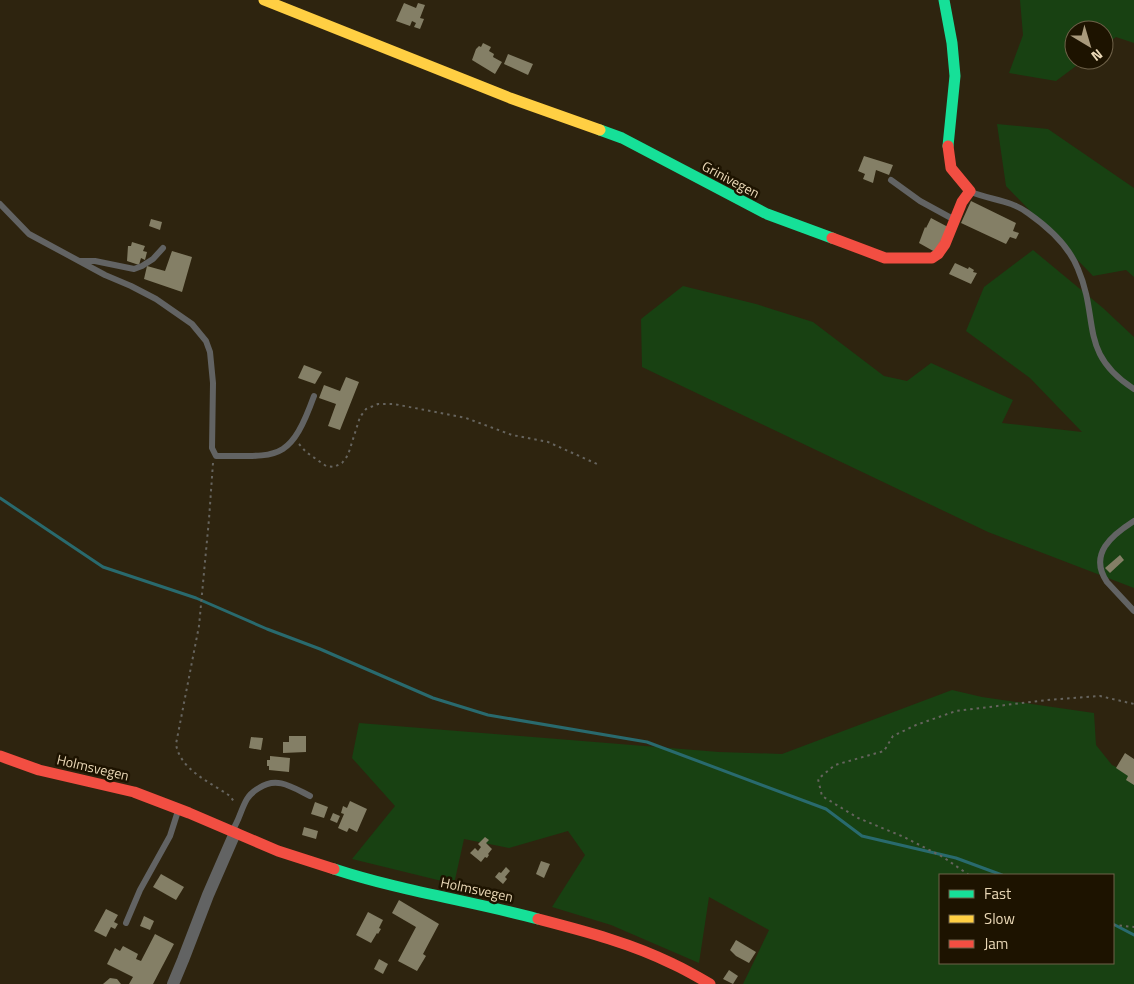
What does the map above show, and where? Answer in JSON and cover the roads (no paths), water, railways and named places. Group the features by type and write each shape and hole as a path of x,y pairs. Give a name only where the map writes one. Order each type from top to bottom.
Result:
{"street":[{"name":"Grinivegen","path":"264,0 510,98 622,138 736,200 767,214 885,258 907,260 932,258 938,254 945,244 962,202 970,191"},
{"path":"944,0 955,52 955,87 948,146 950,165 957,177 970,191"},
{"name":"Holmsvegen","path":"0,756 40,770 134,792 278,851 349,874 414,891 508,910 579,930 646,952 674,964 710,984"},
{"path":"173,984 233,833"}],"lane":[{"path":"891,180 920,201 955,220"},
{"path":"970,191 1022,209 1044,225 1064,246 1074,260 1084,284 1098,352 1110,370 1120,380 1134,389"},
{"path":"0,204 29,234 105,275 131,286 192,324 206,342 210,352 213,383 213,451 216,456 264,456 283,450 294,439 307,416 314,396"},
{"path":"79,261 95,261 134,269 148,262 163,248"},
{"path":"1134,521 1106,543 1101,554 1100,567 1103,577 1134,611"},
{"path":"233,833 249,796 265,784 271,782 286,784 310,796"},
{"path":"126,923 140,890 170,836 178,810"}],"waterway":[{"path":"0,498 103,567 196,598 433,698 488,715 647,742 826,809 862,836 956,858 999,874"},
{"path":"1114,925 1134,935"}]}
